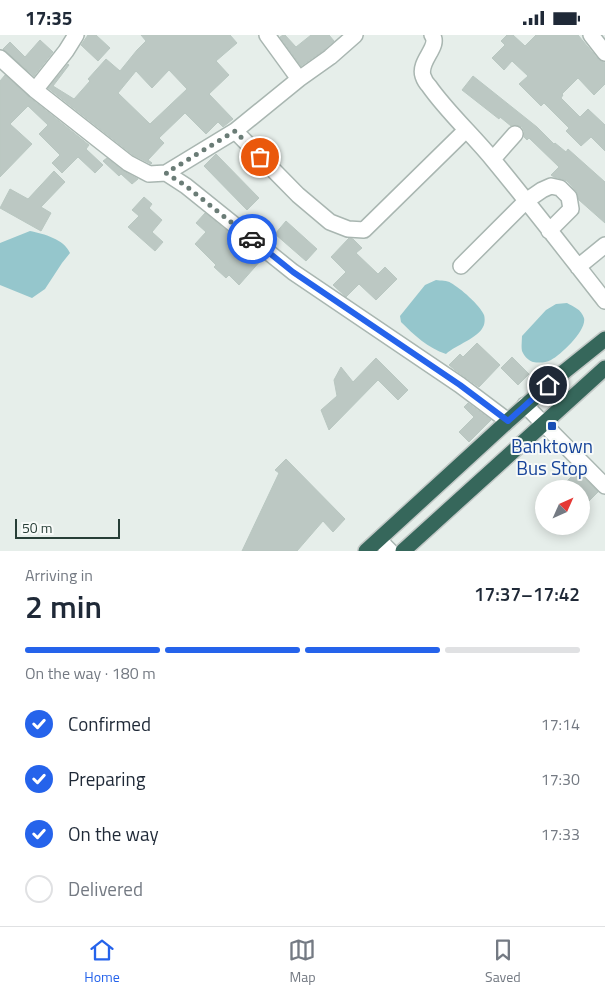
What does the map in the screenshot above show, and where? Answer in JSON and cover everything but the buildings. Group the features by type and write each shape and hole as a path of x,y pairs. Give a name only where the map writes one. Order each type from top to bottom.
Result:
{"highway":[{"path":"366,551 525,405 605,339"},
{"path":"403,551 605,368"}],"street":[{"path":"36,89 76,35"},
{"path":"267,35 299,79"},
{"path":"0,58 128,163 149,174 166,173 235,131 299,79 330,57 355,35"},
{"path":"432,35 435,39 435,44 424,62 423,76 430,87 493,159 605,301"},
{"path":"591,35 605,53"},
{"path":"235,131 298,195 330,222 348,229 364,230 466,130"},
{"path":"493,159 515,134"},
{"path":"166,173 186,186 293,272 460,385 508,421"},
{"path":"461,267 526,201 551,186 560,188 569,197 571,209 550,231"},
{"path":"578,267 605,245"},
{"path":"525,405 605,487"},
{"path":"379,540 390,551"}],"water":[{"path":"30,231 58,241 70,253 45,289 32,298 0,285 0,243"},
{"path":"436,280 449,282 459,289 478,306 485,318 484,326 477,335 446,354 427,345 416,336 401,322 400,316 425,285"},
{"path":"567,303 579,310 583,315 584,323 578,335 567,348 551,360 540,363 529,360 522,351 522,336 546,310 556,304"}],"way so far":[{"path":"252,239 186,186 166,173 235,131 260,157"}],"place":[{"name":"Banktown Bus Stop","path":"552,426"}],"route":[{"path":"252,239 293,272 460,385 508,421 548,385"}]}
